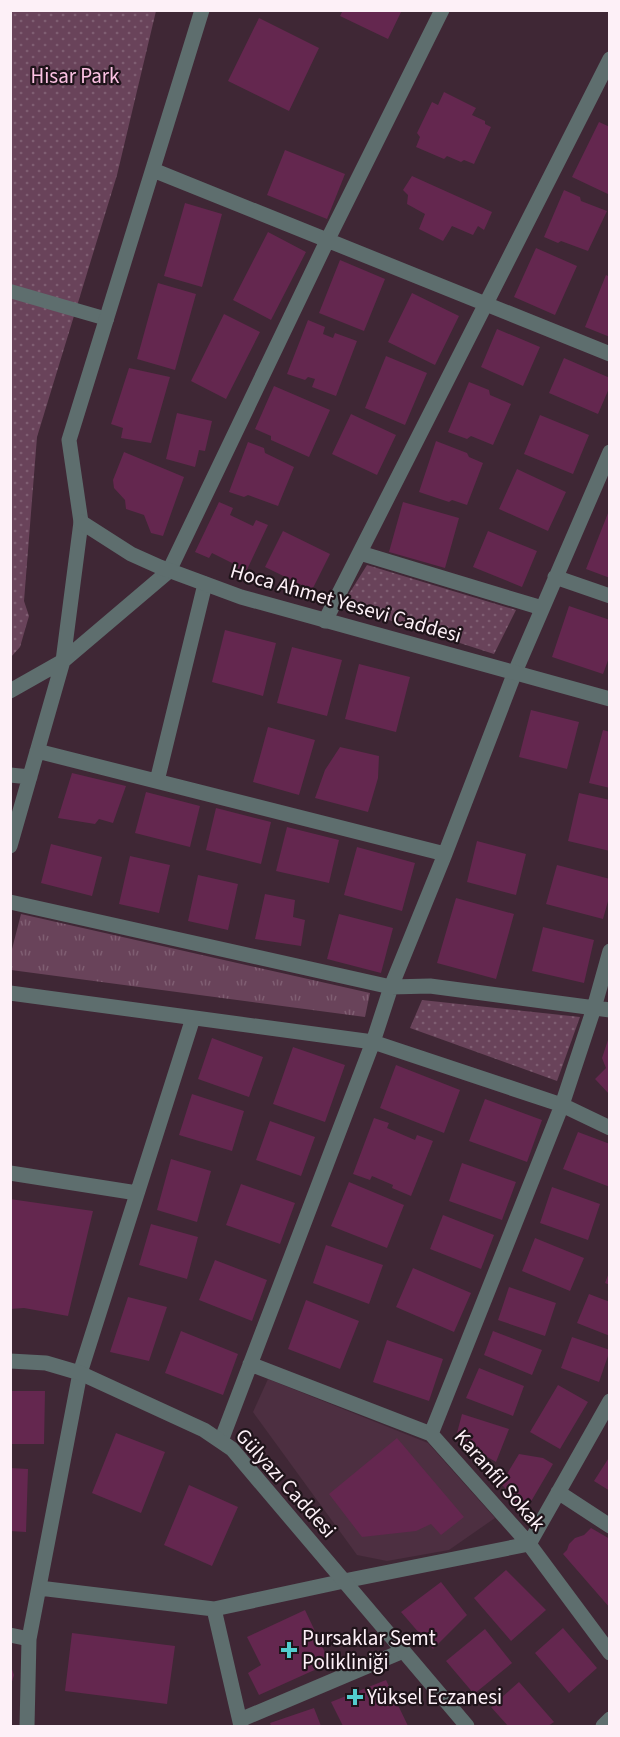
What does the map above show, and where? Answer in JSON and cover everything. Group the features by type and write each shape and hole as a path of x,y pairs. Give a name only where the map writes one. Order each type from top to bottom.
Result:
{"street":[{"path":"10,846 63,661 81,522 69,440 202,10"},
{"path":"10,691 63,661 169,571 327,241 442,10"},
{"path":"325,621 609,59"},
{"path":"153,170 609,354"},
{"path":"10,291 106,319"},
{"path":"221,1441 373,1042 391,987 515,672 609,452"},
{"name":"Hoca Ahmet Yesevi Caddesi","path":"81,522 131,554 205,584 325,621 609,699"},
{"path":"360,553 542,608"},
{"path":"555,577 609,596"},
{"path":"157,781 205,584"},
{"path":"37,751 445,854"},
{"path":"10,775 30,777"},
{"path":"10,902 391,987 430,986 609,1010"},
{"path":"431,1434 562,1105 594,1008 609,951"},
{"path":"10,993 373,1042 562,1105 609,1128"},
{"path":"31,1726 29,1640 80,1373 193,1018"},
{"path":"10,1173 137,1193"},
{"name":"Gülyazı Caddesi","path":"10,1361 46,1363 80,1373 204,1430 232,1449 467,1726"},
{"name":"Karanfil Sokak","path":"250,1364 431,1434 529,1544 609,1653"},
{"path":"39,1588 214,1609 529,1544 609,1401"},
{"path":"558,1492 609,1526"},
{"path":"214,1609 240,1723 403,1651"},
{"path":"10,1635 29,1640"},
{"path":"603,1726 609,1719"}],"shaded area":[{"path":"268,1379 428,1443 495,1518 449,1550 387,1561 357,1555 253,1412"}],"green space":[{"name":"Hisar Park","path":"11,11 156,11 117,175 37,437 24,601 29,616 20,647 11,657"},
{"path":"367,565 516,610 494,654 342,605"},
{"path":"21,914 370,993 365,1017 11,970 11,953"},
{"path":"422,1000 580,1017 557,1081 410,1028"}],"building":[{"path":"343,10 402,10 388,39 340,16"},
{"path":"259,18 319,48 289,111 228,81"},
{"path":"444,92 476,108 472,115 485,121 485,124 491,127 474,164 447,156 444,159 416,147 420,137 417,133 432,102 438,105"},
{"path":"599,122 610,127 610,195 572,177"},
{"path":"285,150 345,174 327,219 267,195"},
{"path":"412,176 492,212 484,230 478,226 473,235 452,226 443,241 419,229 425,214 407,204 408,195 403,190"},
{"path":"564,190 580,197 581,201 607,211 588,251 544,237"},
{"path":"185,203 222,214 202,287 164,276"},
{"path":"268,232 306,252 271,320 233,300"},
{"path":"536,248 577,266 555,315 514,297"},
{"path":"340,260 385,279 364,331 319,313"},
{"path":"606,275 610,277 610,337 585,327"},
{"path":"158,283 196,294 175,370 137,359"},
{"path":"412,293 459,316 435,365 388,342"},
{"path":"224,314 260,332 226,399 191,381"},
{"path":"308,320 325,327 323,334 333,338 335,333 357,341 336,396 312,387 315,379 308,377 305,380 287,374"},
{"path":"497,329 540,347 523,386 481,367"},
{"path":"386,356 427,373 405,425 365,408"},
{"path":"564,358 610,378 610,386 598,414 549,393"},
{"path":"129,368 170,377 151,443 121,438 123,428 111,424"},
{"path":"469,382 489,390 490,395 511,404 493,445 471,436 467,439 448,432"},
{"path":"274,386 330,410 309,457 271,440 271,436 255,429"},
{"path":"177,413 212,421 205,451 199,450 195,467 166,459"},
{"path":"351,414 396,435 377,475 332,454"},
{"path":"540,415 589,435 573,474 524,454"},
{"path":"436,441 467,453 469,457 483,463 467,505 452,500 449,502 419,492"},
{"path":"248,442 264,448 265,453 294,467 278,506 248,495 244,497 229,492"},
{"path":"124,452 184,477 163,536 151,533 144,515 126,509 125,500 114,488 113,480"},
{"path":"517,469 566,492 548,531 499,509"},
{"path":"219,502 233,508 230,515 253,526 256,520 268,525 244,576 232,570 232,563 212,553 209,558 195,552"},
{"path":"403,502 459,518 445,568 389,552"},
{"path":"610,508 610,578 586,569"},
{"path":"283,531 330,554 312,590 265,567"},
{"path":"488,531 537,551 522,587 473,567"},
{"path":"569,606 610,620 610,655 603,674 552,657"},
{"path":"225,630 276,643 263,696 212,682"},
{"path":"292,647 342,660 327,716 277,703"},
{"path":"359,664 410,677 396,732 345,719"},
{"path":"531,710 579,722 567,769 519,757"},
{"path":"268,727 315,740 299,795 253,782"},
{"path":"603,730 610,732 610,788 589,783"},
{"path":"340,747 379,756 378,778 368,812 315,798 325,770"},
{"path":"72,773 126,786 113,823 99,819 95,824 58,818"},
{"path":"146,792 200,806 190,847 135,833"},
{"path":"579,793 610,800 610,851 568,841"},
{"path":"216,808 271,822 261,864 206,850"},
{"path":"287,827 339,840 329,883 276,871"},
{"path":"477,841 526,854 516,895 467,882"},
{"path":"51,844 102,857 92,896 41,883"},
{"path":"357,847 415,863 402,911 344,895"},
{"path":"130,856 170,865 159,913 119,904"},
{"path":"557,865 610,879 610,894 603,919 546,904"},
{"path":"198,875 238,884 228,930 188,921"},
{"path":"265,894 295,900 293,917 305,920 301,946 255,939"},
{"path":"456,898 514,914 496,979 437,963"},
{"path":"339,914 393,928 381,973 327,959"},
{"path":"543,927 594,940 584,983 532,971"},
{"path":"609,1037 610,1095 595,1079 606,1068 602,1058"},
{"path":"212,1038 263,1057 249,1097 198,1079"},
{"path":"293,1047 345,1065 325,1122 273,1104"},
{"path":"396,1065 460,1090 444,1133 380,1108"},
{"path":"192,1094 244,1111 232,1151 179,1135"},
{"path":"485,1099 542,1120 527,1162 469,1141"},
{"path":"374,1118 389,1123 387,1128 415,1140 417,1135 433,1141 411,1196 372,1176 370,1180 353,1174"},
{"path":"270,1121 315,1137 301,1176 256,1160"},
{"path":"578,1132 610,1144 610,1187 563,1169"},
{"path":"171,1159 211,1171 197,1222 157,1210"},
{"path":"462,1163 516,1182 502,1220 449,1201"},
{"path":"349,1182 404,1205 387,1248 331,1226"},
{"path":"241,1184 295,1203 280,1244 226,1225"},
{"path":"552,1187 600,1204 588,1240 540,1223"},
{"path":"10,1199 93,1211 68,1316 24,1308 10,1309"},
{"path":"443,1215 494,1235 481,1269 430,1249"},
{"path":"151,1224 198,1237 187,1279 139,1265"},
{"path":"535,1238 584,1258 570,1291 522,1271"},
{"path":"326,1245 383,1265 369,1304 313,1283"},
{"path":"215,1260 267,1280 252,1321 199,1300"},
{"path":"413,1268 471,1293 454,1332 396,1307"},
{"path":"610,1270 610,1285 605,1283"},
{"path":"509,1287 556,1303 545,1336 498,1320"},
{"path":"589,1294 610,1302 610,1336 577,1323"},
{"path":"128,1297 167,1307 149,1361 110,1352"},
{"path":"306,1300 359,1321 340,1369 288,1349"},
{"path":"181,1331 238,1354 223,1395 165,1373"},
{"path":"493,1331 542,1350 532,1375 484,1355"},
{"path":"572,1337 610,1350 599,1382 561,1368"},
{"path":"387,1340 443,1359 429,1401 373,1382"},
{"path":"479,1368 524,1386 513,1416 466,1398"},
{"path":"558,1385 588,1402 560,1449 530,1432"},
{"path":"10,1391 45,1391 44,1444 10,1444"},
{"path":"462,1414 509,1429 496,1462 470,1447 457,1433"},
{"path":"116,1433 165,1452 141,1513 92,1493"},
{"path":"397,1438 464,1517 441,1535 431,1524 416,1531 362,1537 329,1494"},
{"path":"519,1454 543,1458 553,1464 526,1510 510,1499 510,1493 501,1484"},
{"path":"610,1456 610,1491 594,1481"},
{"path":"10,1468 28,1469 26,1532 10,1531"},
{"path":"189,1485 238,1507 212,1566 164,1545"},
{"path":"591,1528 610,1539 610,1608 563,1554 575,1538 584,1535"},
{"path":"506,1570 546,1610 511,1641 474,1598"},
{"path":"441,1582 467,1615 433,1649 401,1612"},
{"name":"Pursaklar Semt Polikliniği","path":"305,1610 330,1663 259,1695 248,1673 261,1665 247,1637"},
{"path":"563,1628 597,1668 569,1693 535,1653"},
{"path":"485,1629 512,1663 474,1694 446,1661"},
{"path":"72,1633 175,1646 167,1704 65,1691"},
{"path":"10,1663 14,1675 11,1685 10,1685"},
{"path":"386,1680 408,1726 343,1726 331,1702"},
{"path":"519,1682 554,1722 548,1726 508,1726 491,1707"},
{"path":"314,1708 321,1726 271,1726 270,1723"}],"place":[{"name":"Pursaklar Semt Polikliniği","path":"289,1650"},
{"name":"Yüksel Eczanesi","path":"355,1697"}]}
